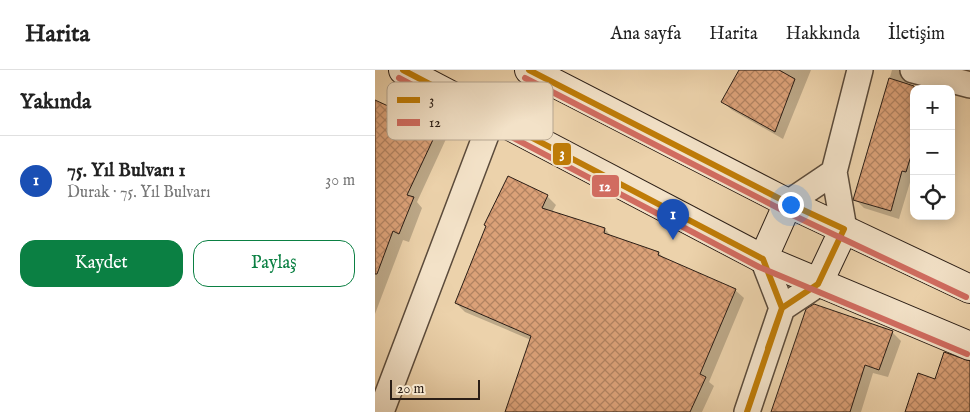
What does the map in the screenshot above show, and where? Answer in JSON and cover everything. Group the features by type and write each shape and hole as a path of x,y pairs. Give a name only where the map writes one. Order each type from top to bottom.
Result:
{"main road":[{"path":"403,70 425,82"},
{"path":"529,70 552,82"},
{"path":"553,82 787,203 970,289"},
{"path":"533,140 763,259 970,346"},
{"path":"763,259 787,203"},
{"path":"819,284 844,229"}],"street":[{"path":"844,229 834,172 860,70"},
{"path":"913,70 970,85"},
{"path":"381,412 484,140"},
{"path":"787,203 834,172"},
{"path":"763,259 782,308"},
{"path":"747,412 782,308 819,284"}],"building":[{"path":"739,70 779,70 795,79 775,132 721,102"},
{"path":"889,78 911,85 910,159 906,172 902,171 891,211 853,200"},
{"path":"375,100 387,106 387,140 433,140 407,195 414,197 399,234 393,231 377,274 375,274"},
{"path":"508,176 548,195 542,208 605,228 604,233 659,252 658,255 736,289 700,374 706,377 690,412 505,412 531,336 455,303 486,226 484,225"},
{"path":"814,304 893,331 879,370 865,365 850,412 771,412 806,309"},
{"path":"944,352 970,361 970,412 905,412 918,373 935,379"}],"transit line":[{"name":"3","path":"403,70 426,82"},
{"name":"3","path":"529,70 552,82"},
{"name":"12","path":"399,78 407,82"},
{"name":"12","path":"525,78 533,82"},
{"name":"3","path":"553,82 788,203 844,229 818,284 782,308 768,348"},
{"name":"12","path":"553,92 784,211 966,297"},
{"name":"12","path":"517,140 759,267 967,354"},
{"name":"3","path":"536,140 763,259 782,308 747,412"}],"place":[{"name":"75. Yıl Bulvarı 1","path":"673,240"}]}
